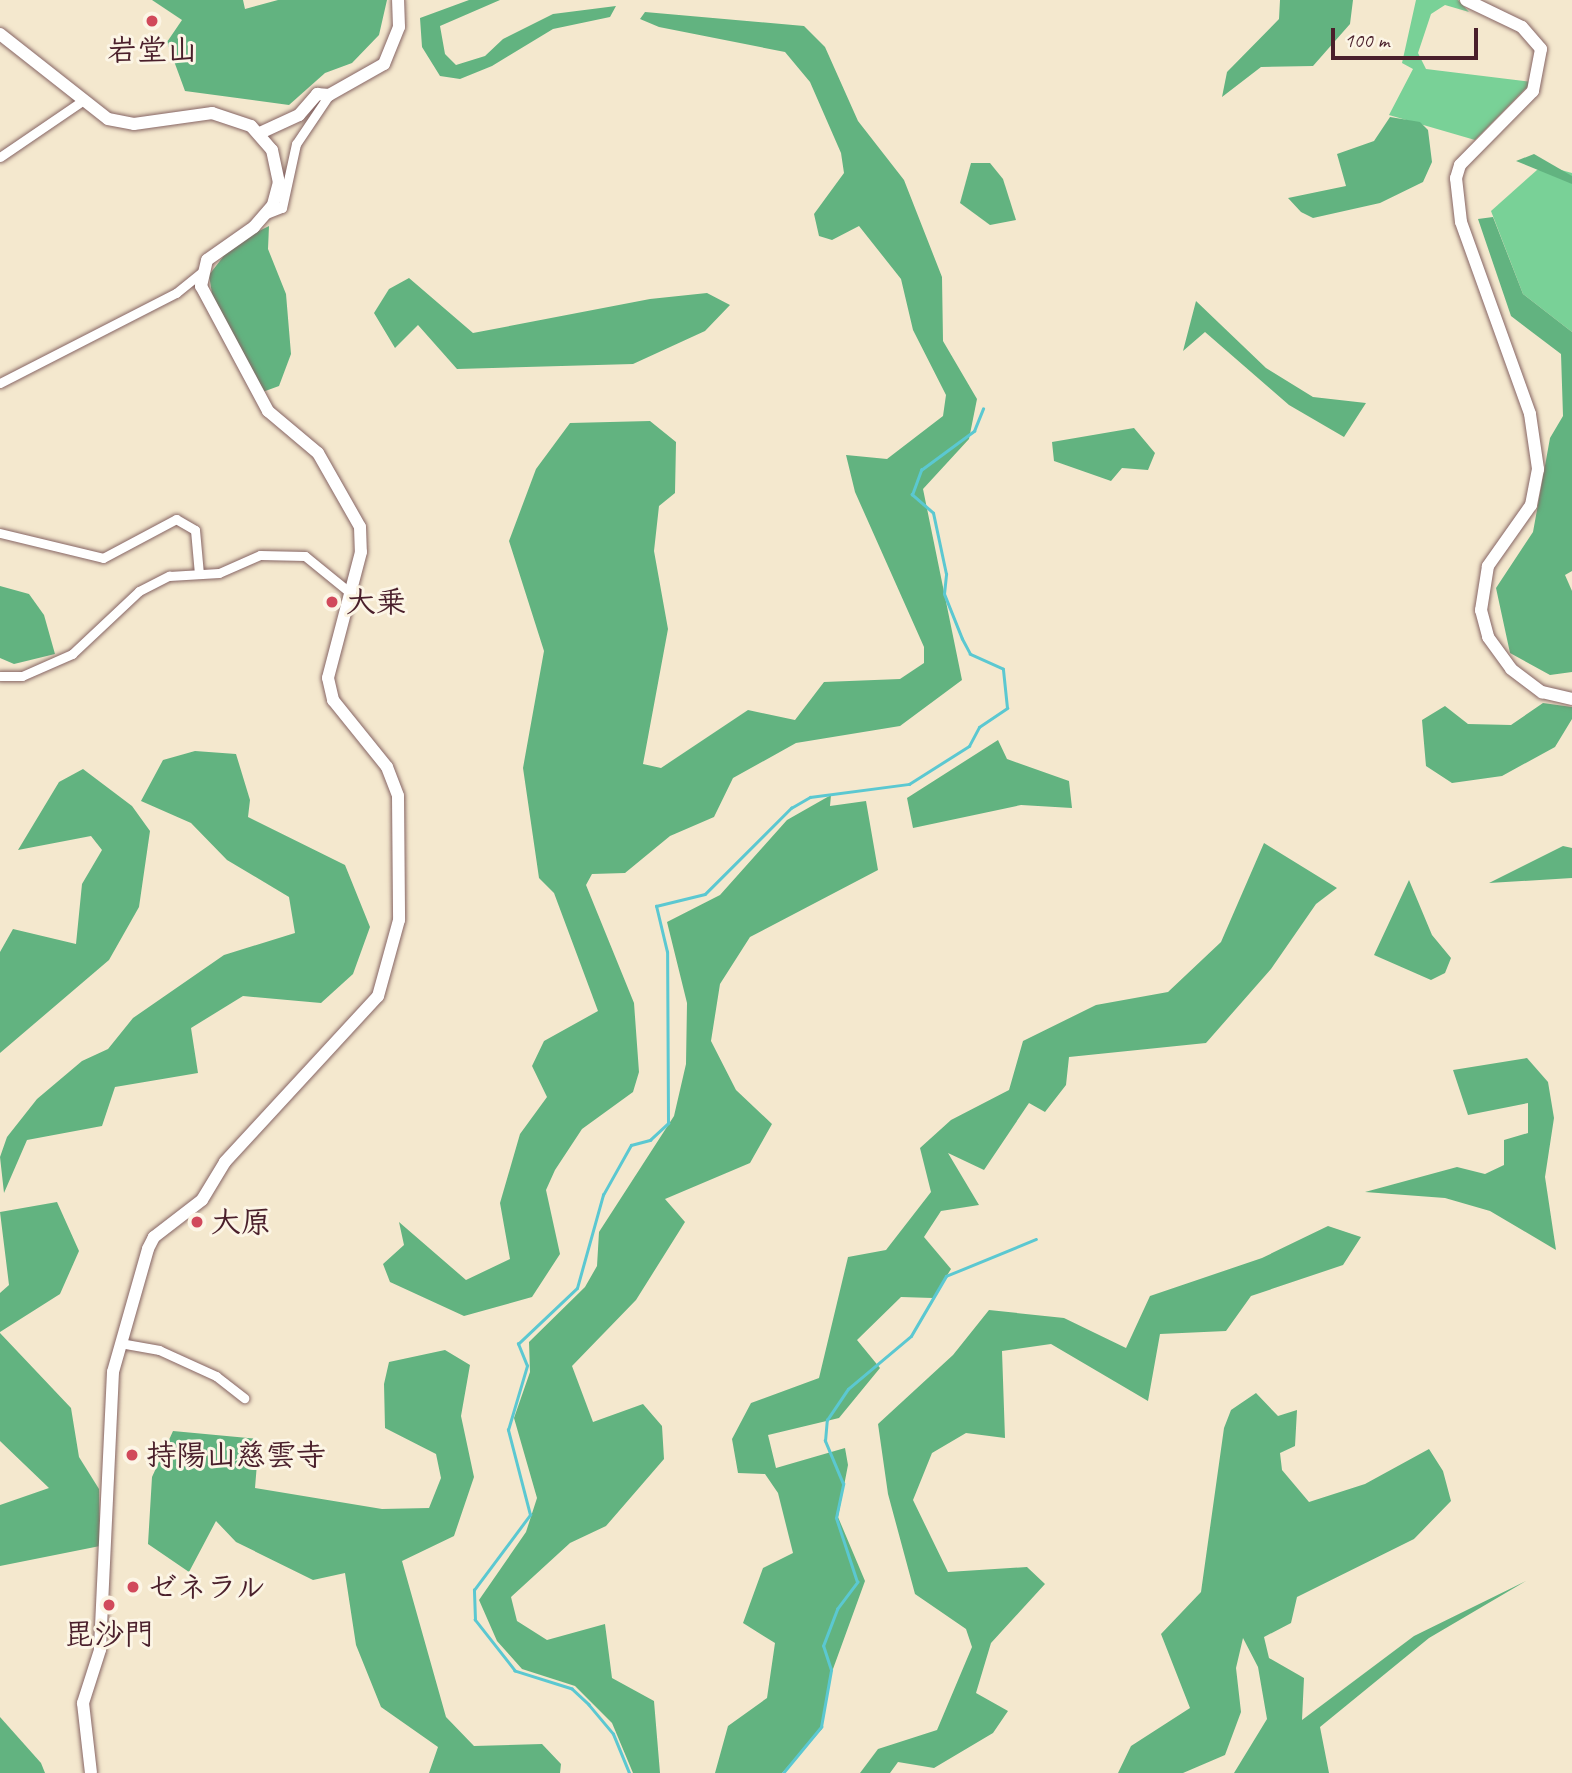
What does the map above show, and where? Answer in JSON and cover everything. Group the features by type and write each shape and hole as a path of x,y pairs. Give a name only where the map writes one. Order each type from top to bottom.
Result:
{"street":[{"path":"0,383 166,299 202,272 223,245 266,214 282,208 296,144 329,94 384,64 399,27 398,0"},
{"path":"1466,0 1522,27 1541,49 1533,91 1474,150 1456,178 1461,222 1530,414 1538,469 1525,516 1488,566 1481,610 1488,637 1511,669 1542,692 1572,699"},
{"path":"0,34 82,101 120,122 212,113 260,133 279,171 266,214"},
{"path":"260,133 299,115 317,94 329,94"},
{"path":"0,157 82,101"},
{"path":"91,1773 83,1703 100,1650 103,1473 120,1343 153,1237 202,1200 225,1162 383,986 400,910 398,796 393,777 330,689 329,667 361,552 359,527 318,453 261,401 205,300 202,272"},
{"path":"0,533 103,558 176,519 198,537 199,574"},
{"path":"0,676 22,676 72,654 152,583 219,573 260,555 305,556 348,591"},
{"path":"120,1343 159,1350 216,1376 244,1398"}],"green space":[{"path":"152,0 243,0 245,9 278,0 387,0 379,35 352,63 325,73 289,105 185,91 167,42 182,20"},
{"path":"469,0 500,0 440,26 445,54 456,65 485,56 503,39 553,14 616,6 610,17 553,29 492,66 460,79 440,76 422,47 420,18"},
{"path":"1280,0 1353,0 1350,24 1313,66 1261,67 1222,97 1227,72 1279,19"},
{"path":"1416,0 1458,0 1469,12 1445,5 1431,14 1418,53 1426,69 1532,82 1475,140 1389,115 1413,69 1402,63"},
{"path":"645,12 804,26 825,47 858,121 904,180 942,277 943,341 977,399 969,439 923,489 962,680 900,726 796,743 733,778 714,817 670,836 625,873 592,874 586,885 634,1003 639,1072 633,1092 582,1129 555,1170 546,1190 560,1254 532,1297 464,1316 390,1282 383,1264 404,1245 399,1222 466,1280 510,1259 500,1203 520,1134 547,1097 532,1066 544,1041 598,1011 554,893 539,878 523,768 544,651 509,541 536,469 570,423 650,421 676,442 675,493 659,506 654,551 668,629 643,764 661,768 748,710 795,720 824,682 900,679 924,663 924,647 855,492 846,455 887,459 943,416 946,395 913,330 901,279 859,226 832,240 819,236 814,214 844,173 841,153 810,82 785,52 659,27 640,19"},
{"path":"1390,117 1420,122 1428,130 1432,162 1423,182 1380,203 1313,218 1301,212 1288,198 1346,186 1337,154 1374,141"},
{"path":"1534,154 1572,176 1572,184 1516,161"},
{"path":"971,163 990,163 1003,179 1016,220 990,225 960,203"},
{"path":"1550,167 1572,173 1572,332 1523,294 1491,211 1537,170"},
{"path":"1493,217 1523,294 1572,332 1572,571 1565,575 1572,591 1572,672 1550,675 1510,653 1496,588 1533,532 1550,438 1563,416 1561,354 1511,316 1478,219"},
{"path":"269,226 268,249 286,294 291,354 279,386 257,394 215,312 209,275 233,244"},
{"path":"409,278 473,333 650,299 707,293 730,305 705,331 633,364 457,369 418,325 395,348 374,313 389,289"},
{"path":"1196,301 1266,368 1313,397 1366,403 1344,437 1289,405 1205,332 1183,351"},
{"path":"1134,428 1155,453 1148,470 1122,468 1111,481 1054,461 1052,442"},
{"path":"0,586 29,594 44,615 55,654 14,664 0,658"},
{"path":"1543,703 1572,707 1572,719 1555,747 1502,776 1452,783 1426,766 1422,720 1445,706 1468,724 1511,725"},
{"path":"998,740 1007,759 1069,781 1072,808 1021,805 913,828 907,798"},
{"path":"195,751 236,754 250,800 248,817 345,865 370,927 353,974 321,1003 243,996 191,1028 198,1073 115,1087 102,1126 27,1140 4,1193 0,1157 7,1137 37,1099 82,1061 108,1049 133,1018 224,955 295,933 289,897 227,860 191,823 141,801 163,760"},
{"path":"83,769 132,806 150,831 139,907 109,960 0,1053 0,952 13,929 76,944 82,884 102,850 91,836 18,850 59,782"},
{"path":"831,795 830,806 866,801 878,870 750,937 720,984 711,1041 736,1090 772,1124 750,1163 665,1199 685,1222 636,1300 572,1366 593,1422 643,1404 662,1426 664,1459 606,1526 570,1543 511,1597 517,1621 547,1640 605,1624 612,1678 654,1701 660,1773 633,1773 612,1723 575,1686 522,1669 497,1641 479,1600 526,1532 537,1498 514,1418 530,1372 529,1342 585,1287 597,1266 599,1232 674,1116 686,1064 687,1003 667,922 720,895 787,820"},
{"path":"1264,843 1337,888 1316,904 1271,969 1206,1043 1069,1057 1066,1085 1045,1112 1029,1103 984,1170 948,1153 979,1205 941,1211 924,1237 951,1269 933,1298 901,1297 857,1340 880,1368 839,1418 768,1435 776,1468 845,1448 848,1465 838,1517 865,1581 829,1680 822,1729 782,1773 715,1773 728,1726 767,1698 775,1643 743,1623 763,1568 793,1553 778,1493 765,1474 738,1473 732,1439 751,1403 819,1378 848,1257 886,1250 931,1192 920,1148 951,1120 1009,1090 1023,1041 1096,1005 1168,992 1221,942"},
{"path":"1563,846 1572,848 1572,878 1489,883"},
{"path":"1409,880 1432,935 1451,958 1445,973 1431,980 1374,955"},
{"path":"1527,1058 1548,1082 1554,1118 1545,1177 1556,1250 1490,1211 1445,1198 1365,1192 1457,1167 1485,1174 1504,1165 1504,1140 1528,1133 1528,1103 1468,1115 1453,1070"},
{"path":"57,1202 79,1251 60,1294 0,1332 0,1293 9,1285 0,1212"},
{"path":"1328,1226 1361,1237 1343,1265 1251,1296 1226,1331 1160,1334 1148,1401 1051,1344 1002,1351 1005,1438 966,1433 932,1453 913,1500 948,1572 1027,1567 1045,1584 991,1643 976,1693 1008,1711 993,1733 934,1768 898,1762 890,1773 860,1773 878,1749 937,1730 972,1647 966,1629 915,1594 888,1494 878,1424 953,1355 989,1310 1064,1318 1126,1348 1150,1296 1262,1258"},
{"path":"0,1333 71,1408 79,1457 99,1489 100,1546 0,1566 0,1505 49,1488 0,1441"},
{"path":"445,1350 470,1365 461,1416 474,1477 454,1536 402,1561 446,1717 474,1746 542,1744 561,1764 560,1773 429,1773 438,1747 381,1707 356,1645 345,1573 313,1580 236,1542 216,1521 189,1572 148,1544 152,1477 173,1431 259,1439 255,1488 382,1509 429,1508 441,1478 436,1454 385,1428 384,1384 389,1362"},
{"path":"1256,1393 1278,1416 1297,1410 1295,1446 1280,1453 1282,1470 1309,1502 1365,1484 1429,1449 1443,1471 1451,1501 1414,1539 1297,1597 1291,1623 1264,1637 1269,1658 1304,1678 1302,1720 1414,1636 1526,1581 1429,1638 1320,1727 1329,1773 1234,1773 1267,1719 1258,1667 1243,1638 1236,1668 1241,1712 1225,1755 1183,1773 1118,1773 1131,1746 1190,1708 1161,1634 1201,1592 1224,1428 1231,1410"},
{"path":"0,1717 41,1763 45,1773 0,1773"}],"waterway":[{"path":"629,1773 613,1734 589,1705 572,1689 515,1671 475,1620 474,1590 530,1515 508,1430 527,1366 518,1344 577,1288 603,1195 631,1145 650,1140 668,1123 667,952 656,906 705,894 791,808 810,797 909,784 969,746 979,727 1007,708 1003,669 970,654 962,639 944,594 946,574 933,513 912,495 921,470 974,431 983,409"},
{"path":"783,1773 821,1727 831,1670 823,1646 837,1609 857,1582 836,1518 843,1484 825,1441 827,1420 848,1389 911,1336 946,1276 1036,1239"}],"place":[{"name":"岩堂山","path":"152,21"},
{"name":"大乗","path":"332,602"},
{"name":"大原","path":"197,1222"},
{"name":"持陽山慈雲寺","path":"132,1455"},
{"name":"ゼネラル","path":"133,1587"},
{"name":"毘沙門","path":"109,1605"}]}
